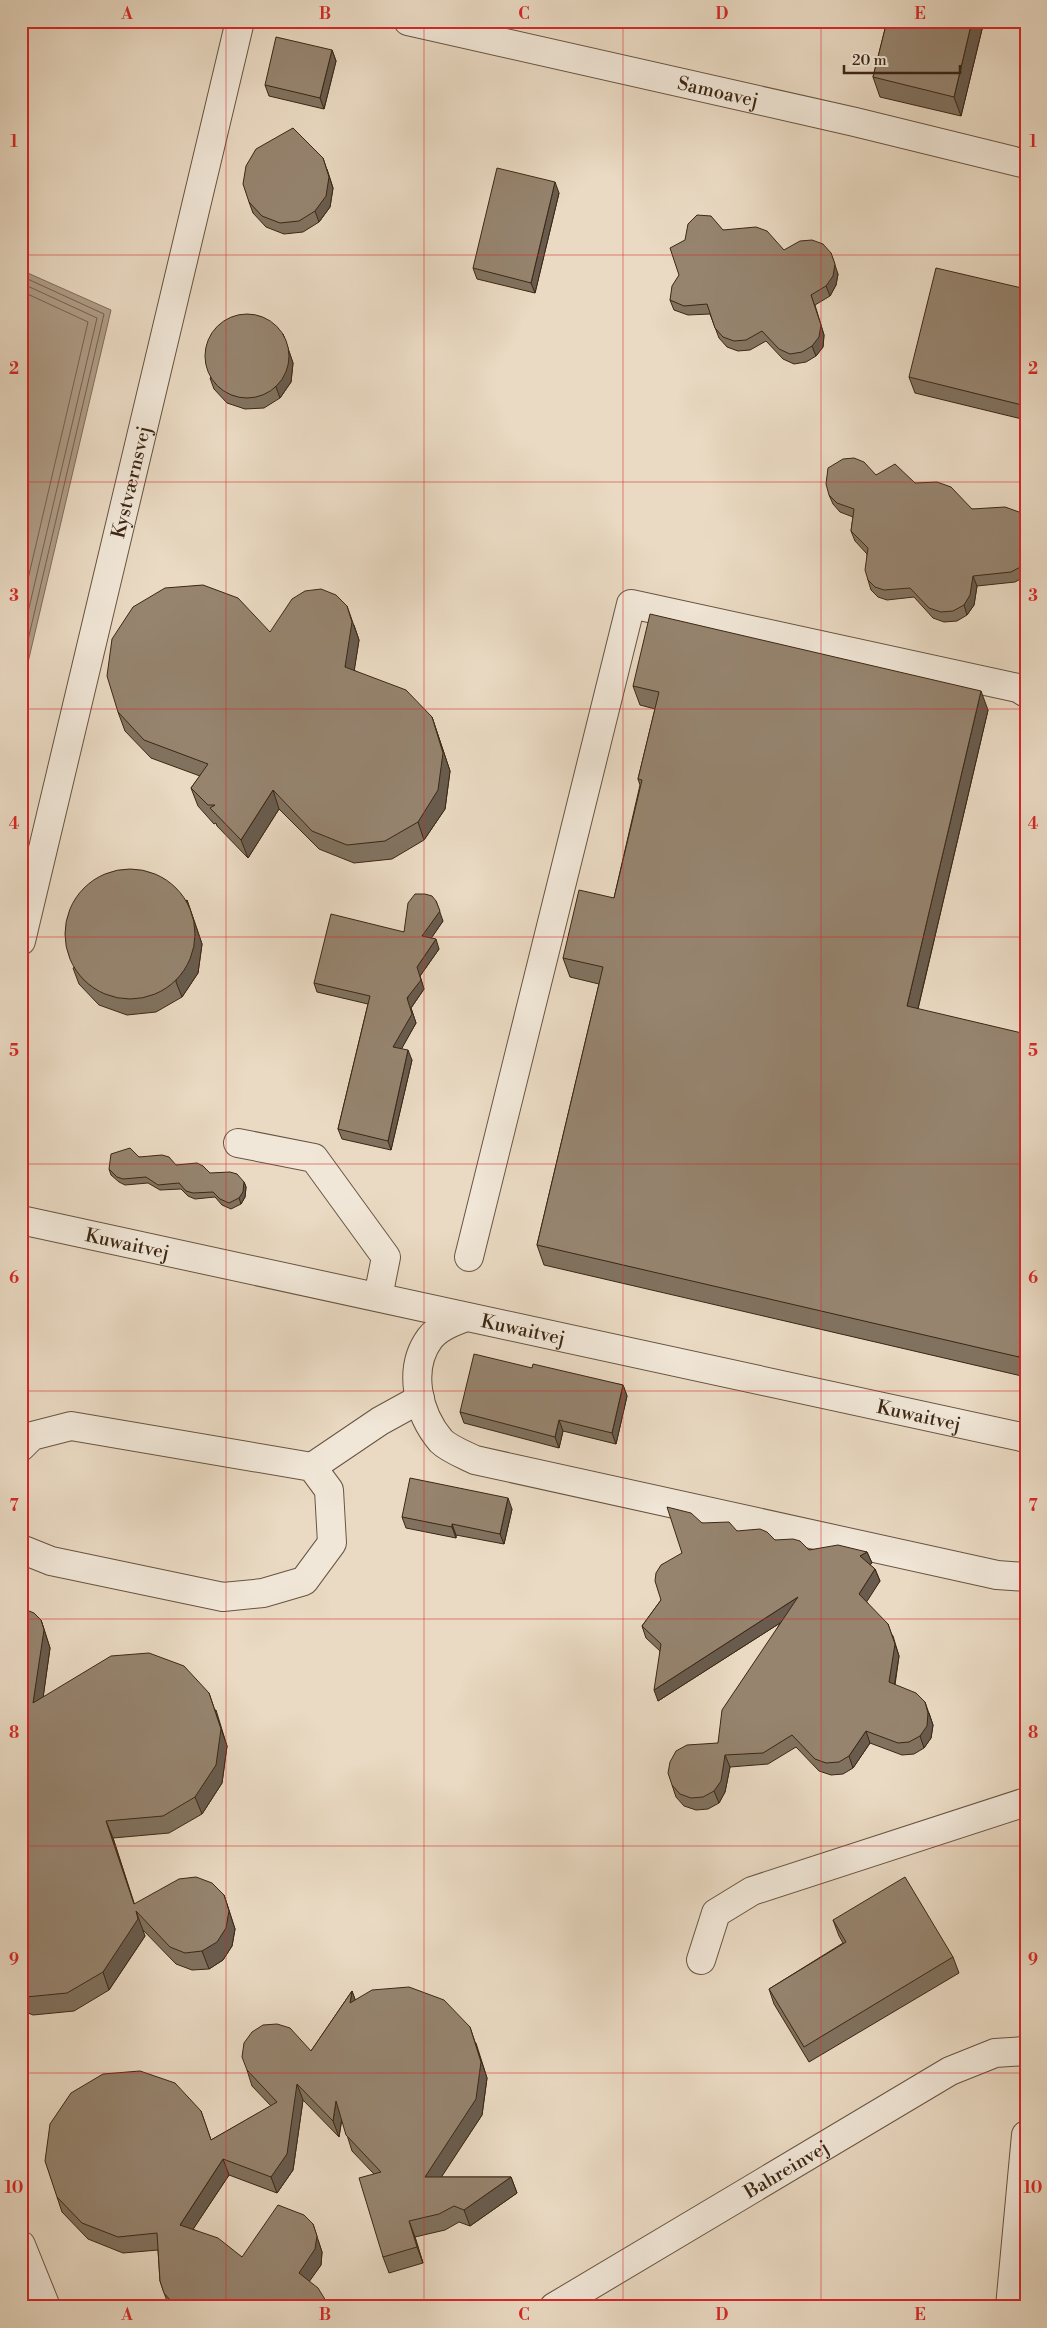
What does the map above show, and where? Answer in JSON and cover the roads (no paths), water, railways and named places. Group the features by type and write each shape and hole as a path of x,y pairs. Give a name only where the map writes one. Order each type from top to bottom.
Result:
{"street":[{"name":"Kystværnsvej","path":"21,941 240,21"},
{"name":"Samoavej","path":"408,21 855,122 1026,164"},
{"path":"469,1257 631,604 1018,688 1026,693"},
{"path":"238,1143 314,1158 386,1256 378,1297"},
{"name":"Kuwaitvej","path":"21,1220 1026,1438"},
{"path":"466,1317 444,1326 430,1338 421,1358 417,1385 424,1415 442,1442 474,1460 997,1575 1026,1577"},
{"path":"21,1447 32,1436 71,1426 312,1467 380,1421 420,1399"},
{"path":"21,1549 51,1561 223,1596 263,1594 304,1581 332,1543 329,1490 312,1467"},
{"path":"701,1960 716,1913 752,1891 1026,1802"},
{"name":"Bahreinvej","path":"554,2307 950,2071 995,2053 1026,2051"},
{"path":"1010,2307 1026,2136"},
{"path":"21,2246 46,2307"}],"water":[{"path":"21,270 111,310 21,692"}]}
